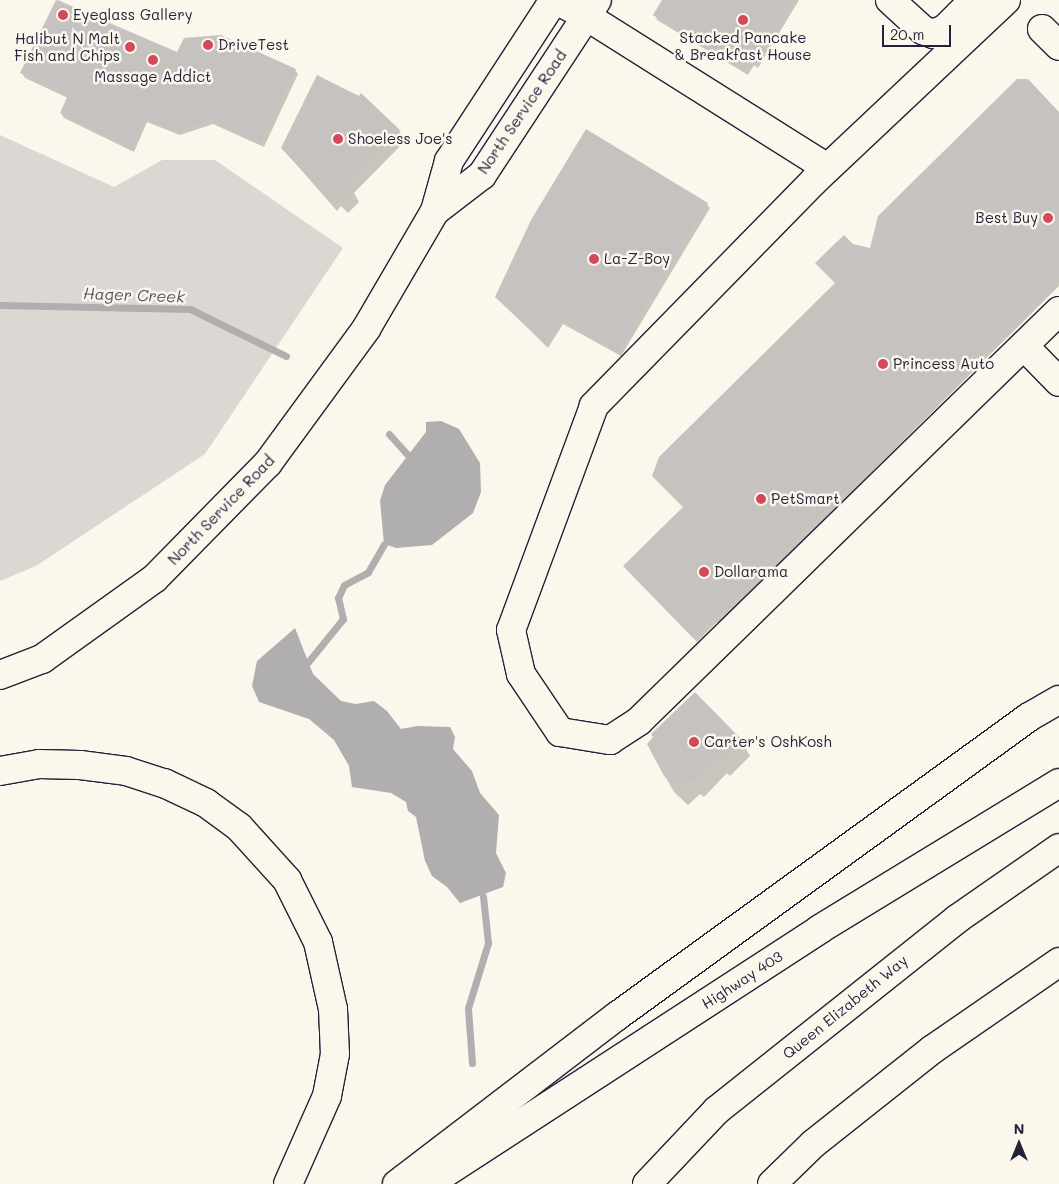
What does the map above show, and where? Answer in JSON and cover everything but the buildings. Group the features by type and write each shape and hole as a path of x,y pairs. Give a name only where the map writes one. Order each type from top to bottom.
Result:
{"main road":[{"path":"555,0 592,8 827,168"},
{"name":"North Service Road","path":"0,675 42,659 155,578 268,464 366,329 435,211 449,161 555,0"},
{"path":"890,0 923,30 934,34 945,29 974,0"},
{"path":"1006,0 827,168 594,406 512,630 521,674 560,732 610,740 639,721 1059,311"},
{"name":"North Service Road","path":"435,211 482,175 592,8"},
{"path":"1024,346 1059,382"},
{"path":"397,1184 617,1016 1059,695"},
{"path":"1029,717 1059,700"},
{"path":"0,771 39,764 80,765 126,771 164,783 206,803 239,827 287,880 318,942 333,1009 334,1054 327,1096 288,1184"},
{"name":"Highway 403","path":"428,1184 820,929 1059,783"},
{"name":"Queen Elizabeth Way","path":"647,1184 717,1110 957,919 1059,848"},
{"path":"772,1184 814,1144 933,1049 1059,962"}],"shaded area":[{"path":"0,135 114,187 162,160 215,160 343,248 205,454 36,566 0,581"},
{"path":"441,421 459,429 480,463 481,492 473,513 432,545 396,548 384,544 380,501 385,485 426,432 426,422"},
{"path":"295,628 313,674 341,701 356,704 374,701 387,711 401,729 417,726 450,727 455,737 453,749 472,771 480,793 499,815 496,853 506,873 503,887 460,903 447,887 432,876 425,861 416,817 408,811 406,802 391,793 352,787 349,766 334,740 309,719 259,702 252,686 257,661"}],"waterway":[{"name":"Hager Creek","path":"0,305 190,309 286,356"},
{"name":"Hager Creek","path":"389,434 407,454"},
{"name":"Hager Creek","path":"308,662 343,619 338,598 344,585 368,572 384,544"},
{"name":"Hager Creek","path":"472,1063 468,1008 488,943 483,896"}],"place":[{"name":"Eyeglass Gallery","path":"63,15"},
{"name":"Stacked Pancake & Breakfast House","path":"743,20"},
{"name":"DriveTest","path":"208,45"},
{"name":"Halibut N Malt Fish and Chips","path":"130,47"},
{"name":"Massage Addict","path":"153,60"},
{"name":"Shoeless Joe's","path":"338,139"},
{"name":"Best Buy","path":"1048,218"},
{"name":"La-Z-Boy","path":"594,259"},
{"name":"Princess Auto","path":"883,364"},
{"name":"PetSmart","path":"761,499"},
{"name":"Dollarama","path":"704,572"},
{"name":"Carter's OshKosh","path":"694,742"}]}
